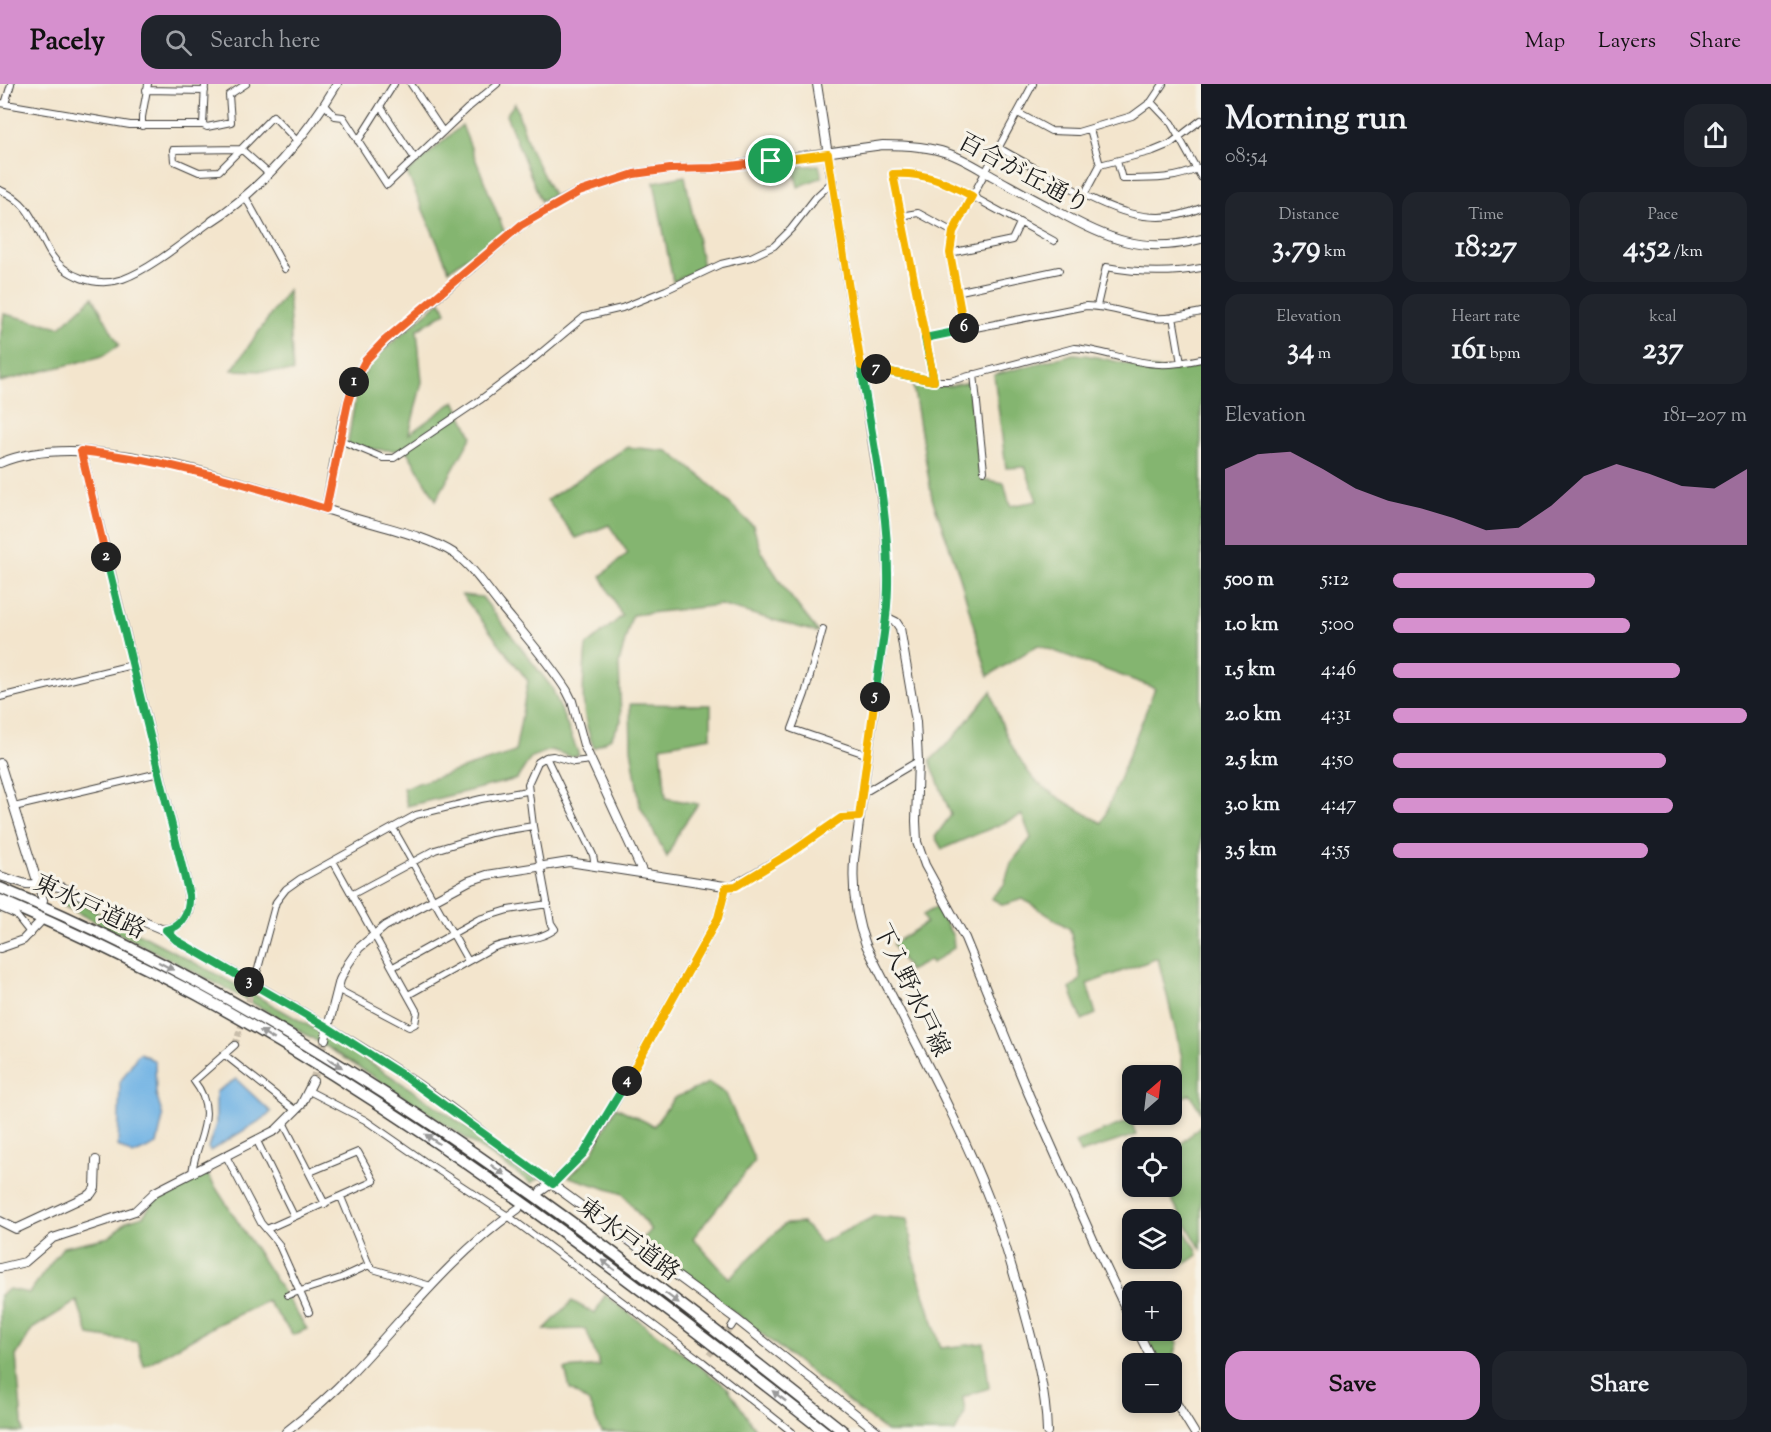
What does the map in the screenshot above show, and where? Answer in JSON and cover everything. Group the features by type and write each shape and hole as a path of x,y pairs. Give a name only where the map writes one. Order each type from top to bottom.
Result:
{"highway":[{"name":"東水戸道路","path":"0,888 196,994 325,1069 390,1111 568,1235 825,1432"},
{"name":"東水戸道路","path":"0,900 39,911 132,948 258,1016 396,1101 575,1225 682,1305 844,1432"}],"main road":[{"name":"下入野水戸線","path":"817,84 885,522 888,575 886,617 859,817 853,886 858,922 866,945 966,1145 1004,1239 1035,1350 1044,1395 1047,1432"}],"street":[{"path":"11,84 3,103 142,126 203,125 207,127 231,122 229,95 246,84"},
{"path":"0,190 19,200 32,216 51,254 67,271 82,280 102,282 122,279 144,268 246,198 297,141 338,84"},
{"path":"358,141 394,84"},
{"path":"411,84 443,132"},
{"path":"325,105 335,116 343,117 387,185 497,84"},
{"path":"964,330 950,253 953,232 1033,84"},
{"path":"1017,113 1051,130 1069,133 1090,129 1132,116 1151,102 1163,84"},
{"path":"142,126 147,87 205,88 203,125"},
{"path":"1151,102 1171,123 1199,168 1201,177"},
{"path":"380,106 415,159"},
{"path":"268,173 241,149 173,150 174,161 199,172 219,171 241,149 273,116 297,141"},
{"path":"1100,165 1154,151 1179,138 1201,120"},
{"path":"1084,195 1100,165 1090,129"},
{"name":"百合が丘通り","path":"326,509 354,383 370,355 521,225 579,192 634,174 670,169 714,168 883,145 920,147 946,153 1088,228 1117,240 1155,246 1178,244 1201,238"},
{"path":"999,148 1113,209 1140,216 1167,216 1201,208"},
{"path":"1117,161 1122,179 1160,179 1199,168"},
{"path":"934,381 893,174 905,173 934,178 972,196 1054,242"},
{"path":"340,440 383,459 393,458 489,393 584,317 622,308 722,264 751,257 774,246 816,197 832,183"},
{"path":"246,198 285,269"},
{"path":"900,216 918,213 953,232"},
{"path":"950,253 1012,240 1020,224"},
{"path":"1097,306 1106,267 1147,273 1174,273 1201,268"},
{"path":"956,292 1059,270"},
{"path":"925,338 1067,309 1097,306 1153,318 1173,318 1201,312"},
{"path":"1173,318 1181,363"},
{"path":"861,366 934,381 950,381 1074,348 1094,350 1155,364 1181,363 1201,359"},
{"path":"974,374 984,471"},
{"path":"0,463 38,453 56,451 81,451 164,463 267,490 434,543 458,556 564,686 572,701 582,739 643,873"},
{"path":"81,451 189,904 181,922 174,928 166,930"},
{"path":"886,617 896,622 900,628 915,722 918,761 917,842 925,865 965,938 1037,1114 1122,1301"},
{"path":"823,629 805,694 792,729 868,755"},
{"path":"0,697 132,665"},
{"path":"408,994 502,943 549,935 555,930 551,923 527,791 534,768 538,762 546,758 553,756 574,762 591,760"},
{"path":"546,758 592,855 595,866"},
{"path":"862,794 918,761"},
{"path":"0,763 39,884 39,911 31,934 23,940 0,948"},
{"path":"14,807 159,773"},
{"path":"255,980 273,911 280,896 300,879 417,815 481,799 527,791"},
{"path":"325,1039 337,989 352,957 374,934 457,886 487,875 569,862 726,887 736,886 792,852 841,818 859,817"},
{"path":"353,894 435,850 491,833 533,826"},
{"path":"393,828 468,961"},
{"path":"333,861 408,994 417,1012 415,1024 409,1027 337,989"},
{"path":"0,876 26,884 64,888 166,930 176,940 327,1027 404,1076 553,1184 736,1319 878,1432"},
{"path":"541,1191 553,1184 577,1162 593,1141 718,918 726,887"},
{"path":"393,967 452,933 494,913 548,904"},
{"path":"0,908 16,915 31,934"},
{"path":"192,1173 193,1162 206,1124 206,1102 195,1081 235,1045"},
{"path":"225,1055 296,1111"},
{"path":"0,1268 25,1262 53,1238 129,1214 141,1207 154,1192 257,1141 284,1124 296,1111 313,1081"},
{"path":"309,1091 365,1120 508,1216 703,1362 792,1432"},
{"path":"284,1124 325,1204"},
{"path":"257,1141 294,1216"},
{"path":"267,1229 374,1181 358,1152 310,1172"},
{"path":"226,1156 261,1223 278,1243 309,1312"},
{"path":"0,1221 16,1230 91,1194 95,1188 96,1160"},
{"path":"341,1197 369,1265 373,1269 431,1286"},
{"path":"286,1432 334,1391 470,1245 518,1209"},
{"path":"288,1295 341,1278 369,1265"},
{"path":"731,1327 736,1319"},
{"path":"703,1362 709,1355"},
{"path":"1182,1412 1194,1432"}],"green space":[{"path":"515,103 529,147 553,195 541,201 506,115"},
{"path":"462,125 504,231 449,270 407,173"},
{"path":"819,165 822,177 798,187 793,167"},
{"path":"685,176 703,267 673,282 654,182"},
{"path":"288,290 293,372 232,370"},
{"path":"93,297 119,345 103,356 0,382 0,340 4,314 60,327"},
{"path":"441,301 446,312 417,330 422,382 409,434 455,401 472,436 436,500 407,451 347,448 357,388 371,361"},
{"path":"1073,354 1169,370 1201,364 1201,1112 1190,1094 1182,1098 1182,1058 1158,958 1087,984 1096,1014 1082,1020 1070,989 1081,979 1070,929 1023,899 1003,905 991,898 1004,885 1011,863 1031,838 1022,815 942,849 935,837 951,815 930,761 954,737 991,691 1008,736 1019,758 1033,778 1056,796 1102,823 1155,688 1038,645 988,676 959,574 932,498 913,385 950,386 969,382 981,479 1004,483 1010,506 1037,501 1025,467 1006,468 994,375"},
{"path":"627,447 668,451 703,478 753,526 762,553 787,592 819,633 720,605 632,615 619,663 621,721 611,738 594,748 584,710 586,646 622,616 601,576 628,553 609,525 576,538 547,500"},
{"path":"462,595 482,597 552,688 579,755 572,757 551,750 531,757 517,779 407,806 403,788 515,752 528,681"},
{"path":"630,704 711,705 711,737 661,746 666,798 698,804 680,830 667,857 640,806 631,748"},
{"path":"62,894 161,945 323,1034 406,1086 539,1178 531,1183 426,1111 284,1021 178,963 60,904"},
{"path":"936,907 953,936 954,948 931,964 930,960 909,971 893,944 926,923 923,915"},
{"path":"709,1083 726,1094 755,1161 693,1238 729,1278 785,1224 803,1223 821,1243 875,1216 907,1219 916,1268 941,1348 984,1343 989,1388 963,1397 965,1413 955,1432 887,1432 642,1240 651,1230 623,1194 569,1177 591,1155 616,1107 654,1126 674,1098"},
{"path":"1122,1124 1133,1125 1136,1135 1122,1137 1122,1140 1080,1153 1075,1142"},
{"path":"1201,1125 1201,1249 1182,1217 1182,1209 1177,1209 1170,1197 1182,1197 1182,1143"},
{"path":"207,1174 307,1329 293,1335 267,1301 216,1325 144,1366 137,1342 89,1335 77,1301 32,1329 16,1356 23,1432 0,1432 0,1295 9,1289 29,1293 63,1247 109,1237 127,1221 143,1216 154,1200"},
{"path":"1182,1228 1196,1248 1198,1255 1182,1264"},
{"path":"605,1295 728,1388 755,1429 762,1432 601,1432 589,1403 570,1389 565,1369 600,1366 586,1329 544,1330 572,1301 595,1314"},
{"path":"1149,1341 1176,1341 1178,1343 1175,1353 1155,1353"}],"water":[{"path":"140,1053 155,1061 156,1094 163,1117 157,1144 133,1155 118,1146 120,1082"},
{"path":"236,1079 271,1112 210,1151 208,1148 216,1124 216,1092"}],"tunnel":[{"path":"246,1010 254,982"},
{"path":"235,1045 243,1020"},
{"path":"313,1081 325,1039"},
{"path":"709,1355 731,1327"}],"route":[{"path":"771,161 634,174 579,192 521,225 384,341 365,361 350,394 326,509 190,469 136,458 81,451 189,895 189,909 184,918 174,928 166,930 176,940 327,1027 404,1076 553,1184 577,1162 593,1141 718,918 726,887 736,886 792,852 835,821 841,818 859,817 886,617 888,575 885,522 861,366 934,381 925,338 964,330 950,253 953,232 972,196 934,178 905,173 893,174 900,216 934,381 861,366 828,154 771,161"}]}
